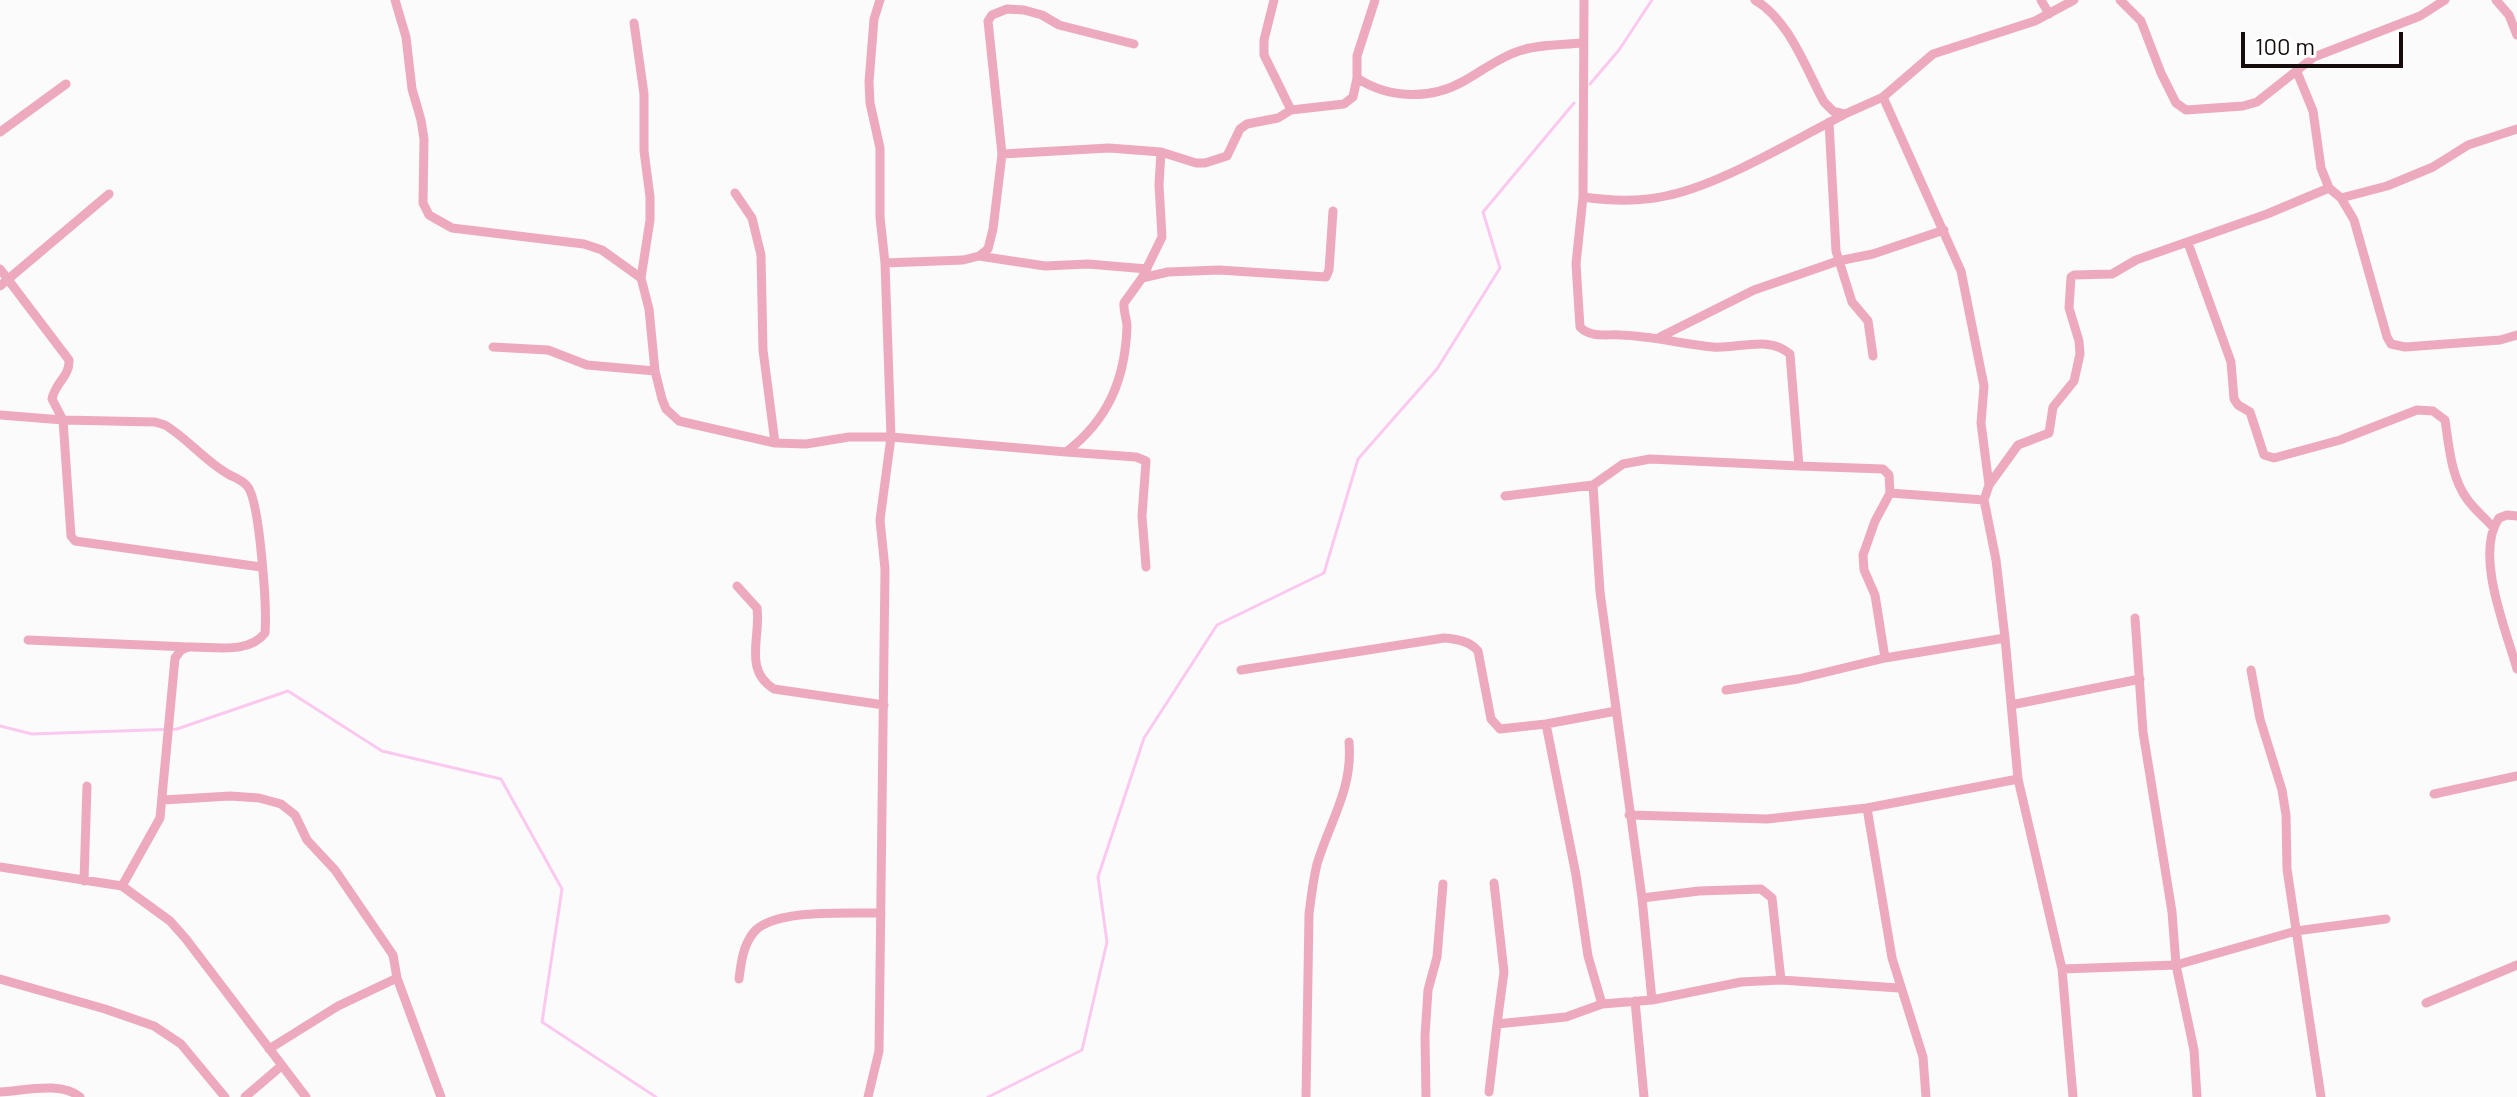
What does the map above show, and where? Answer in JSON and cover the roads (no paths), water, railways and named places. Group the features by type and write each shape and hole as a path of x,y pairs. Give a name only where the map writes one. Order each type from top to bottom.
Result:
{"street":[{"path":"395,0 406,37 412,89 423,130 423,203 429,215 452,228 584,244 602,250 641,278"},
{"path":"868,1097 879,1051 885,569 880,520 891,437 885,263 880,217 880,148 870,103 869,82 874,19 880,0"},
{"path":"1274,0 1264,40 1264,55 1291,110"},
{"path":"1002,154 1085,148 1161,152 1196,163 1218,160 1230,153 1242,126 1278,118 1291,110 1344,104 1353,97 1357,56 1375,0"},
{"path":"1584,0 1583,197 1576,264 1580,327 1590,334 1659,338 1715,347 1762,344 1786,351 1792,360 1799,466"},
{"path":"1755,0 1769,8 1780,22 1824,102 1833,111 1845,114"},
{"path":"2041,0 2049,14"},
{"path":"1583,197 1605,200 1671,195 1715,179 1883,97 1933,54 2035,21 2074,0"},
{"path":"2120,0 2136,14 2145,28 2161,73 2181,108 2186,110 2243,106 2266,96 2314,57 2420,16 2445,0"},
{"path":"2496,0 2509,15 2517,35"},
{"path":"979,256 988,249 993,229 1002,154 988,21 992,15 1007,9 1024,10 1042,15 1059,25 1134,44"},
{"path":"634,23 644,94 644,151 650,197 650,220 641,278 649,309 655,371 666,409 679,421 775,443 806,444 849,437 891,437 1136,457 1146,461 1142,516 1146,567"},
{"path":"1357,78 1373,89 1395,94 1422,94 1461,83 1517,51 1582,43"},
{"path":"2297,72 2313,111 2321,168 2329,188 2341,198 2354,220 2391,344 2405,347 2500,340 2517,335"},
{"path":"0,132 66,84"},
{"path":"1883,97 1961,271 1984,386 1981,423 1989,485"},
{"path":"1829,122 1834,238 1838,261 1852,302 1868,321 1873,356"},
{"path":"2341,198 2387,186 2433,167 2468,145 2517,129"},
{"path":"1066,452 1092,428 1117,389 1127,323 1124,303 1144,274 1160,243 1164,226 1159,185 1161,152"},
{"path":"2073,1097 2062,969 2018,779 1996,560 1984,500 1989,485 2018,445 2049,433 2053,407 2074,381 2080,347 2069,308 2071,277 2108,275 2136,260 2329,188"},
{"path":"735,193 752,218 761,255 763,361 775,443"},
{"path":"4,282 109,194"},
{"path":"885,263 940,262 979,256 1045,266 1088,264 1144,274 1219,270 1326,277 1333,211"},
{"path":"1659,338 1754,290 1944,230"},
{"path":"2188,243 2231,362 2234,399 2250,412 2264,455 2274,458 2340,440 2417,410 2433,411 2445,420 2459,485 2493,527"},
{"path":"0,269 4,282 69,360 67,374 52,395 63,420 71,536 75,541 261,567"},
{"path":"493,347 548,350 595,366 655,371"},
{"path":"0,415 165,425 227,474 242,480 250,490 255,506 266,620 265,633 259,641 234,648 28,640"},
{"path":"1505,496 1593,485 1623,464 1650,459 1883,469 1889,475 1890,493 1875,521 1863,555 1864,570 1875,595 1885,658"},
{"path":"1593,485 1600,592 1642,898 1652,1000"},
{"path":"1890,493 1984,500"},
{"path":"2517,516 2499,518 2490,538 2492,578 2517,669"},
{"path":"737,586 757,608 755,663 761,679 767,684 774,689 884,705"},
{"path":"2135,618 2143,732 2172,912 2176,965 2194,1050 2197,1097"},
{"path":"1241,670 1444,638 1455,639 1478,651 1494,724 1500,729 1616,711"},
{"path":"1726,690 2005,638"},
{"path":"122,886 153,832 163,800 175,658 188,647"},
{"path":"2251,670 2260,719 2282,790 2286,815 2287,869 2321,1097"},
{"path":"2011,705 2140,679"},
{"path":"1546,724 1576,875 1588,956 1602,1004"},
{"path":"1306,1097 1312,888 1318,862 1347,786 1349,742"},
{"path":"2434,794 2517,776"},
{"path":"1629,815 1767,819 1867,808 2018,779"},
{"path":"84,881 87,786"},
{"path":"163,800 245,797 275,802 289,809 300,822 307,840 335,870 393,955 397,978 441,1097"},
{"path":"1867,808 1877,881 1899,988 1923,1057 1926,1097"},
{"path":"0,867 122,886 153,907 178,930 306,1097"},
{"path":"1489,1092 1504,972 1494,883"},
{"path":"1426,1097 1428,990 1437,957 1443,884"},
{"path":"1642,898 1699,891 1761,889 1772,898 1781,980"},
{"path":"739,979 745,948 764,923 785,917 881,913"},
{"path":"2062,969 2176,965 2296,931 2386,919"},
{"path":"2426,1003 2517,965"},
{"path":"269,1049 338,1006 397,978"},
{"path":"0,979 154,1026 181,1044 225,1097"},
{"path":"1497,1024 1566,1017 1602,1004 1652,1000 1741,982 1781,980 1899,988"},
{"path":"1635,1001 1644,1097"},
{"path":"245,1097 280,1067"},
{"path":"0,1092 72,1090 80,1097"}],"waterway":[{"path":"1590,84 1619,50 1652,0"},
{"path":"988,1097 1082,1050 1107,942 1098,877 1144,738 1217,625 1324,573 1358,459 1437,369 1500,268 1483,212 1574,103"},
{"path":"0,726 32,734 177,729 288,691 382,751 501,779 562,889 542,1022 656,1097"}]}
